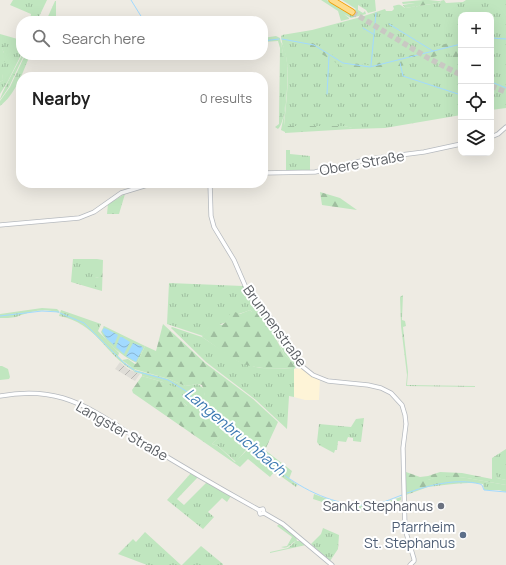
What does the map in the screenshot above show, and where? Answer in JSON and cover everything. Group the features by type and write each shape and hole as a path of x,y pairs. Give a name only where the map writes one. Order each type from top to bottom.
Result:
{"highway":[{"path":"332,0 353,11 337,0"}],"street":[{"path":"494,136 506,127"},
{"name":"Obere Straße","path":"268,173 315,172 369,159 424,152 458,145"},
{"path":"0,226 78,218 94,212 116,196 135,188"},
{"name":"Brunnenstraße","path":"210,188 211,216 214,227 234,260 247,290 274,322 290,353 298,363 313,375 328,381 368,385 381,388 391,394 402,405 406,424 403,448 406,529 414,555 414,562 410,565"},
{"name":"Langster Straße","path":"0,396 35,393 56,396 74,402 109,421 194,474 259,510 262,509 264,513 283,524 332,565"}],"shaded area":[{"path":"120,362 128,369 140,374 135,381 115,369"},
{"path":"302,368 320,379 319,400 305,400 294,397 294,369"}],"green space":[{"path":"13,0 47,0 39,16 31,16 31,14 10,5"},
{"path":"321,0 327,0 350,14 356,9 342,0 375,0 376,11 368,13 358,5 358,10 363,13 365,11 366,14 351,18 344,14 349,19 341,21 338,11"},
{"path":"423,0 441,1 438,3 405,8 403,5 415,3 403,4 402,2"},
{"path":"444,0 446,3 463,2 466,0 506,0 506,108 494,110 494,12 458,12 458,44 454,45 458,45 458,116 385,128 352,129 344,126 284,126 288,70 281,37 282,35 312,30 385,9 386,11 392,11 394,9 393,6 397,5 401,5 405,8 438,3 441,2 440,1"},
{"path":"55,1 56,1 56,16 48,16"},
{"path":"0,34 16,39 16,60 18,60 0,94 0,82 3,80 1,66 4,53 0,44"},
{"path":"276,36 280,38 285,63 285,109 281,125 278,129 275,127 279,124 280,48 278,41 268,42 268,37"},
{"path":"0,37 1,44 4,46 2,48 5,55 5,62 2,62 3,80 0,82"},
{"path":"281,42 285,49 287,59 287,95 284,126 344,126 353,128 352,129 285,133 281,130 285,108 286,86"},
{"path":"310,42 322,47 343,62 369,65 417,54 434,47 456,42 458,44 458,64 450,54 445,52 437,56 381,71 378,67 375,70 360,69 361,68 358,67 354,69 353,66 343,67 310,47"},
{"path":"19,60 22,60 9,87 0,100"},
{"path":"23,60 28,60 23,72 17,72"},
{"path":"16,74 16,86 10,96 0,106 0,101 10,87"},
{"path":"286,150 290,150 290,154 310,156 310,171 286,172"},
{"path":"320,192 340,198 357,210 322,205"},
{"path":"125,194 119,214 107,214 108,204"},
{"path":"73,259 97,259 97,274 99,274 99,277 95,278 95,289 71,282"},
{"path":"97,259 103,260 102,291 95,289 95,278 99,277 99,274 97,274"},
{"path":"169,283 243,286 247,293 273,322 301,367 296,367 284,354 277,338 250,310 230,316 229,320 224,323 212,325 203,336 167,324"},
{"path":"403,295 402,320 405,321 406,326 403,327 408,372 407,385 475,387 406,386 407,375 401,326 400,297"},
{"path":"42,308 57,309 59,313 43,310 16,317 0,318 0,314"},
{"path":"61,310 101,324 98,331 119,353 118,356 126,364 135,369 134,371 115,356 92,332 83,325 59,316"},
{"path":"250,310 252,312 256,310 267,322 284,354 296,367 294,369 266,368 245,365 202,337 212,321 222,325 228,320 230,314 233,312 240,314"},
{"path":"163,324 205,363 253,399 278,422 265,450 292,471 289,479 264,460 251,441 206,405 200,397 196,397 197,394 205,396 202,385 198,384 185,386 169,379 134,369 122,360 128,359 135,364 137,363 145,346 156,351"},
{"path":"104,326 145,346 137,363 122,354 107,341 101,332"},
{"path":"172,327 202,337 245,364 260,368 294,369 294,397 289,396 287,429 256,400 206,362 171,328"},
{"path":"0,366 8,369 9,379 0,380"},
{"path":"135,370 169,379 185,386 198,384 204,389 205,396 197,397 200,397 206,405 251,441 264,460 299,486 297,485 296,487 275,472 263,461 251,444 236,462 218,446 212,444 228,427 225,423 201,406 187,406 163,382 142,376 142,374 134,372"},
{"path":"142,376 163,382 181,390 184,403 187,406 201,406 225,423 229,427 212,444 218,446 235,462 251,444 263,461 275,471 270,477 248,459 240,467 133,393 132,390"},
{"path":"364,418 361,442 353,441 353,438 348,437 346,442 338,441 337,450 335,450 334,453 319,445 317,442 319,424 351,427 356,419"},
{"path":"506,449 506,480 497,478 496,475 492,474 492,458"},
{"path":"406,472 420,477 440,472 462,473 492,479 492,474 496,474 497,478 506,480 506,485 467,478 442,476 428,480 428,487 406,495"},
{"path":"191,473 198,477 177,499 184,505 207,482 231,496 227,502 222,498 208,512 214,517 203,529 167,500"},
{"path":"442,475 506,485 506,492 499,490 484,490 483,484 476,483 428,487 428,480"},
{"path":"314,494 355,506 372,506 401,497 401,500 379,509 361,510 341,508 313,499"},
{"path":"279,524 296,537 297,541 300,541 306,545 270,553 288,548 296,541 286,548 281,547 287,546 292,537 277,526"},
{"path":"323,528 339,535 338,549 330,561 311,544 321,534"},
{"path":"145,532 181,565 147,565 118,554 133,539 136,542"},
{"path":"201,546 223,564 223,565 182,565"}],"water":[{"path":"104,328 118,335 114,345 107,339 102,331"},
{"path":"120,337 130,342 124,354 116,347"},
{"path":"133,343 143,348 136,362 126,356"}],"waterway":[{"path":"131,0 141,16"},
{"path":"371,66 376,13"},
{"path":"389,24 433,51"},
{"path":"363,28 373,34"},
{"path":"494,38 506,39"},
{"path":"268,40 279,39"},
{"path":"282,39 314,45 343,63 370,67 458,45"},
{"path":"327,94 329,56"},
{"path":"400,63 403,76 458,94"},
{"path":"494,83 506,88"},
{"name":"Langenbruchbach","path":"0,316 42,311 59,312"},
{"name":"Langenbruchbach","path":"60,313 84,323 124,363 134,370"},
{"name":"Langenbruchbach","path":"135,371 168,380 186,391 195,400 212,411 251,442 269,465 289,479 320,496 343,503 367,505 385,502 402,495"},
{"name":"Langenbruchbach","path":"407,493 424,487 453,482 471,482 482,485 484,490 506,492"}],"tunnel":[{"path":"352,12 428,58 458,73"},
{"path":"494,87 506,92"}],"place":[{"name":"Sankt Stephanus","path":"441,506"},
{"name":"Pfarrheim St. Stephanus","path":"463,535"}]}
